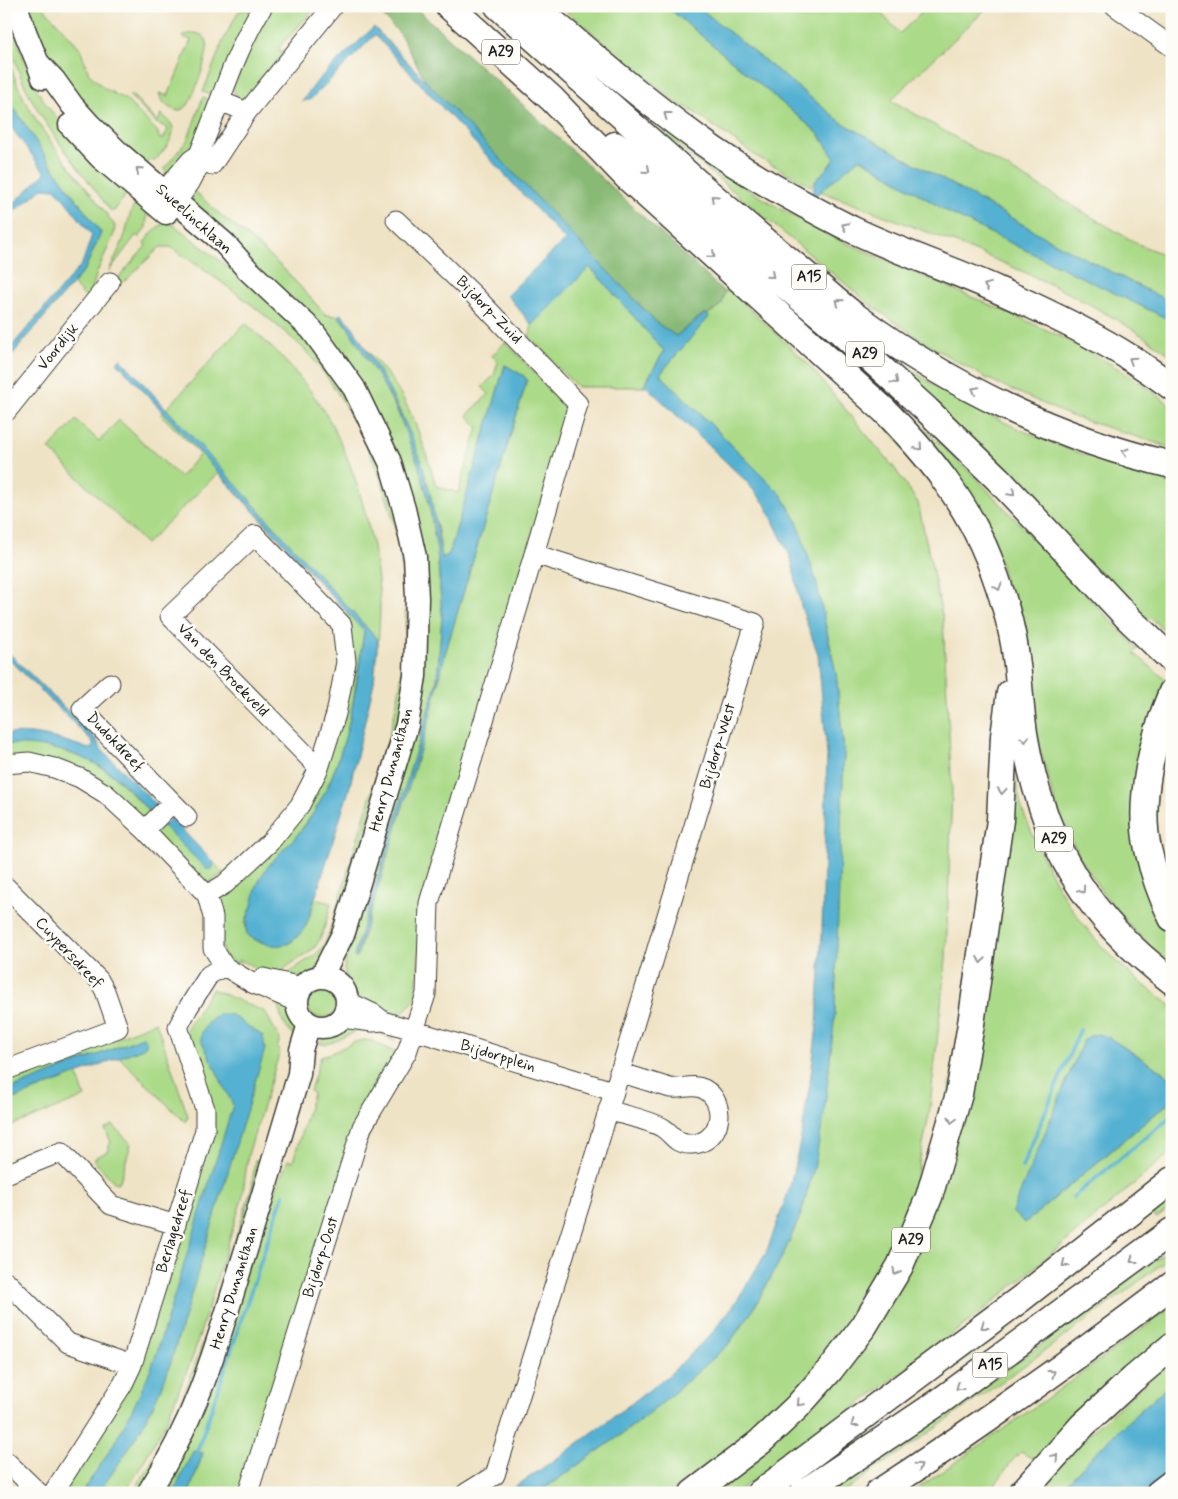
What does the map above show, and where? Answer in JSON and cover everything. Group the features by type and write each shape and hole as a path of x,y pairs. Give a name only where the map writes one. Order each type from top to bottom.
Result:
{"highway":[{"name":"A29","path":"449,6 552,98 626,176 866,393 926,455 943,477 966,512 981,540 1004,604 1016,656 1024,738 1036,790 1056,844 1074,879 1100,914 1124,940 1172,982"},
{"name":"A15","path":"498,6 725,208 854,315 946,375 987,397 1045,424 1109,448 1172,465"},
{"path":"534,6 615,75 721,154 796,200 853,230 997,290 1067,323 1113,347 1172,388"},
{"name":"A29","path":"552,98 636,160 832,324 907,391 998,479 1112,602 1172,660"},
{"name":"A29","path":"693,1493 760,1442 797,1407 830,1370 864,1326 900,1266 929,1197 959,1094 971,1024 1000,820 1004,736 1016,656"},
{"path":"1172,692 1155,740 1145,815 1148,849 1164,902 1172,918"},
{"path":"1172,740 1164,775 1160,821 1163,853 1172,884"},
{"name":"A15","path":"760,1493 1023,1297 1172,1180"},
{"name":"A15","path":"804,1493 939,1402 1172,1231"},
{"name":"A15","path":"878,1493 960,1439 1044,1380 1172,1285"},
{"path":"1022,1493 1084,1425 1172,1346"},
{"path":"1159,1493 1172,1483"}],"main road":[{"name":"Sweelincklaan","path":"17,6 19,16 39,64 45,87 61,114 78,135 100,158 167,201 224,243 247,269"},
{"name":"Henry Dunantlaan","path":"247,269 312,330 354,388 390,462 404,509 415,557 417,638 415,676 407,725 325,995"},
{"path":"325,995 330,1026 315,1026 300,1014 325,995"},
{"name":"Henry Dunantlaan","path":"148,1493 180,1440 202,1389 300,1074 311,1057 315,1026"}],"street":[{"path":"206,159 220,101 246,35 263,6"},
{"path":"167,201 190,183 199,166 247,112 333,6"},
{"path":"1115,6 1172,47"},
{"path":"220,101 247,112"},
{"name":"Bijdorp-Zuid","path":"396,220 470,291 578,404 534,554"},
{"name":"Voordijk","path":"6,412 110,282"},
{"name":"Van den Broekveld","path":"207,894 225,884 270,842 300,806 319,768 336,714 346,662 342,625 255,535 170,616 319,768"},
{"path":"414,1031 426,994 429,904 534,554"},
{"name":"Bijdorp-West","path":"534,554 755,623 614,1091"},
{"name":"Dudokdreef","path":"110,683 82,709 187,817"},
{"path":"6,764 28,762 54,768 80,778 106,794 145,830 207,894 213,917 213,948 231,970 252,983 325,995"},
{"path":"145,830 172,802"},
{"name":"Cuypersdreef","path":"6,887 99,980 105,991 118,1028 6,1070"},
{"name":"Berlagedreef","path":"52,1493 123,1384 132,1366 205,1130 205,1109 178,1027 210,975 231,970"},
{"name":"Bijdorpplein","path":"325,995 373,1022 383,1021 614,1091"},
{"name":"Bijdorp-Oost","path":"248,1493 362,1127 407,1052 414,1031"},
{"path":"608,1110 661,1127 672,1138 684,1144 697,1144 706,1140 718,1125 719,1109 712,1095 704,1089 692,1086 676,1089 670,1088 619,1072"},
{"path":"466,1493 495,1475 614,1091"},
{"path":"6,1174 61,1152 111,1205 176,1225"},
{"path":"6,1281 68,1343 132,1366"},
{"path":"6,1461 39,1493"}],"green space":[{"path":"6,6 25,64 42,97 76,140 129,191 114,211 110,210 57,140 27,90 16,64 9,36"},
{"path":"26,6 42,6 80,48 89,74 104,88 126,100 157,131 160,139 163,139 168,130 166,127 156,123 129,95 132,95 157,121 161,113 170,122 173,130 170,140 154,162 151,159 143,168 97,127 48,59"},
{"path":"274,6 318,6 279,47 283,59 250,96 244,99 235,93 233,87 261,25"},
{"path":"374,6 413,6 522,104 724,292 722,304 707,315 705,313 676,336 658,324 427,83 400,34"},
{"path":"560,6 666,6 818,133 835,159 811,186 756,156 688,108 679,105"},
{"path":"697,6 874,6 900,33 929,6 989,6 891,100 1138,244 1172,258 1172,303 1059,245 841,122"},
{"path":"246,9 251,14 215,96 203,92 223,41 238,12"},
{"path":"195,33 202,36 207,42 206,55 191,100 186,107 178,111 166,105 159,93 168,96 191,40 183,37 184,35"},
{"path":"6,52 21,93 37,122 115,226 114,234 97,272 90,297 84,296 73,284 85,269 101,233 52,166 9,100 6,92"},
{"path":"203,97 213,101 196,148 169,175 164,169 188,139"},
{"path":"669,127 715,163 713,167 807,223 839,240 1043,328 1121,370 1169,404 1172,403 1172,448 1068,415 986,378 927,344 872,306 663,133"},
{"path":"859,158 953,215 1172,321 1172,356 1090,304 1046,282 1002,262 820,191"},
{"path":"193,190 284,269 326,315 338,316 347,326 397,410 418,463 428,498 437,550 442,616 437,681 354,956 355,958 357,957 430,717 445,654 527,380 524,376 505,365 449,554 442,558 438,529 411,435 387,385 364,346 402,397 424,447 436,486 458,493 478,427 467,415 489,394 482,387 494,375 498,362 492,356 505,342 570,409 422,902 416,999 404,1011 395,1014 386,1013 354,998 344,969 354,923 423,672 391,441 195,208 192,199"},
{"path":"139,199 148,206 146,227 139,238 136,235 109,271 123,240 131,212"},
{"path":"167,222 174,225 272,301 325,357 383,463 409,573 405,694 334,937 315,972 302,978 289,974 297,966 317,954 325,944 395,713 403,664 405,631 405,597 401,564 387,498 376,467 362,436 343,402 329,380 304,349 240,296 170,247 160,247 125,281 118,284 115,282 146,246 144,243 151,233"},
{"path":"590,267 664,351 643,387 577,387 529,337 532,325"},
{"path":"730,290 807,363 895,469 918,503 943,619 952,791 946,959 929,1115 914,1189 887,1259 833,1350 776,1412 670,1493 538,1493 660,1405 727,1346 753,1310 783,1255 801,1214 815,1164 840,850 844,753 836,673 816,581 797,521 781,494 660,374 709,316 707,315 722,304 724,292"},
{"path":"801,317 892,398 979,481 1138,649 1134,653 1166,680 1160,694 1153,904 1162,926 1172,942 1172,966 1136,933 1104,895 1078,854 1056,806 1040,749 1000,562 798,321"},
{"path":"245,323 278,353 298,375 324,411 335,432 346,455 363,504 374,555 380,604 378,646 364,632 349,726 337,764 320,804 291,843 252,906 245,922 247,935 259,942 289,944 303,929 315,899 331,903 325,927 314,948 282,973 257,972 255,967 239,960 237,964 223,956 217,896 298,818 350,629 346,611 218,473 146,544 49,449 76,420 99,441 119,420 180,477 200,454 161,415"},
{"path":"884,351 950,394 1021,430 1096,458 1172,479 1172,636 1150,618 1147,621 881,354"},
{"path":"6,744 35,745 60,750 91,761 114,776 205,868 214,865 213,862 224,873 205,885 115,794 6,757"},
{"path":"1013,768 1021,805 1028,824 1049,870 1076,915 1110,954 1149,989 1172,1006 1172,1078 1108,1037 1013,1212 1025,1223 1172,1100 1172,1151 980,1313 897,1376 735,1493 715,1493 758,1459 916,1257"},
{"path":"322,986 328,987 333,991 337,996 337,1008 333,1013 328,1017 322,1018 316,1017 311,1013 307,1008 306,1002 307,996 311,991 316,987"},
{"path":"212,989 265,1012 280,1039 277,1049 280,1051 248,1155 242,1199 193,1356 165,1424 126,1492 59,1493 127,1387 210,1127 185,1031"},
{"path":"280,999 289,1007 297,1020 298,1030 296,1036 288,1030 282,1020"},
{"path":"156,1022 188,1116 185,1122 119,1057 143,1048 146,1045 143,1037 6,1091 6,1081"},
{"path":"346,1025 378,1029 395,1041 377,1032 365,1030 330,1043 320,1044 325,1035"},
{"path":"372,1041 398,1054 241,1493 189,1493 203,1453 194,1451 173,1493 154,1493 267,1209 288,1160 293,1161 313,1093 310,1091 321,1056 332,1053 354,1042"},
{"path":"77,1074 85,1097 6,1128 6,1102"},
{"path":"113,1125 131,1144 120,1181 117,1183 94,1161 96,1157 109,1151 111,1142 105,1129"},
{"path":"255,1160 261,1162 190,1402 141,1493 132,1493 151,1463 181,1403 206,1334 252,1186"},
{"path":"1172,1188 1172,1206 1156,1219 1151,1213 995,1339 853,1438"},
{"path":"1172,1247 1172,1256 1008,1377 841,1493 829,1493 1002,1373"},
{"path":"1172,1306 1172,1336 1039,1462 1021,1452 1012,1461 989,1493 911,1493 1075,1378"},
{"path":"1172,1359 1172,1383 1113,1436 1059,1493 1036,1493 1078,1444"}],"water":[{"path":"666,6 697,6 841,122 1059,245 1172,303 1172,321 953,215 860,158 814,197 810,194 815,182 835,159 818,133"},
{"path":"374,27 658,324 676,336 706,313 709,317 660,374 781,494 797,521 816,581 836,673 844,753 835,1014 824,1115 815,1164 801,1214 783,1255 753,1310 727,1346 660,1405 538,1493 506,1493 569,1450 668,1376 711,1334 736,1302 766,1253 789,1190 802,1133 817,1026 822,931 827,754 818,654 802,610 791,558 765,504 745,480 647,387 643,387 664,351 590,267 532,325 507,295 565,240 375,35 310,100 302,101 319,79"},
{"path":"6,92 9,100 52,166 101,233 85,269 6,362 6,353 82,264 92,235 56,189 43,188 6,218 6,211 45,173 6,120"},
{"path":"341,314 353,327 387,385 411,435 422,463 431,497 442,558 449,554 505,365 524,376 527,380 445,654 430,717 356,958 354,956 437,681 442,616 437,550 428,498 418,463 397,410 347,326 338,316"},
{"path":"121,359 378,640 374,682 349,790 307,924 294,939 280,945 265,943 247,935 247,920 262,875 306,824 331,780 347,732 357,682 364,631 117,362"},
{"path":"6,650 96,739 102,750 156,804 149,811 118,779 88,760 49,748 6,744 6,734 17,733 48,737 89,749 94,745 6,656"},
{"path":"171,818 213,862 213,868 209,870 205,868 163,826"},
{"path":"219,1014 230,1014 263,1036 265,1049 170,1365 161,1389 145,1422 98,1493 81,1493 103,1461 122,1428 140,1394 155,1358 233,1105 201,1040 202,1032 206,1025"},
{"path":"1099,1034 1108,1037 1172,1078 1172,1100 1025,1223 1012,1212 1083,1041 1091,1035"},
{"path":"143,1037 146,1040 146,1045 143,1048 6,1102 6,1091"},
{"path":"1172,1383 1172,1493 1059,1493 1113,1436"},
{"path":"193,1451 203,1453 189,1493 173,1493"}],"waterway":[{"path":"1022,1167 1080,1030"},
{"path":"1073,1197 1172,1116"},
{"path":"197,1452 283,1195"}]}
